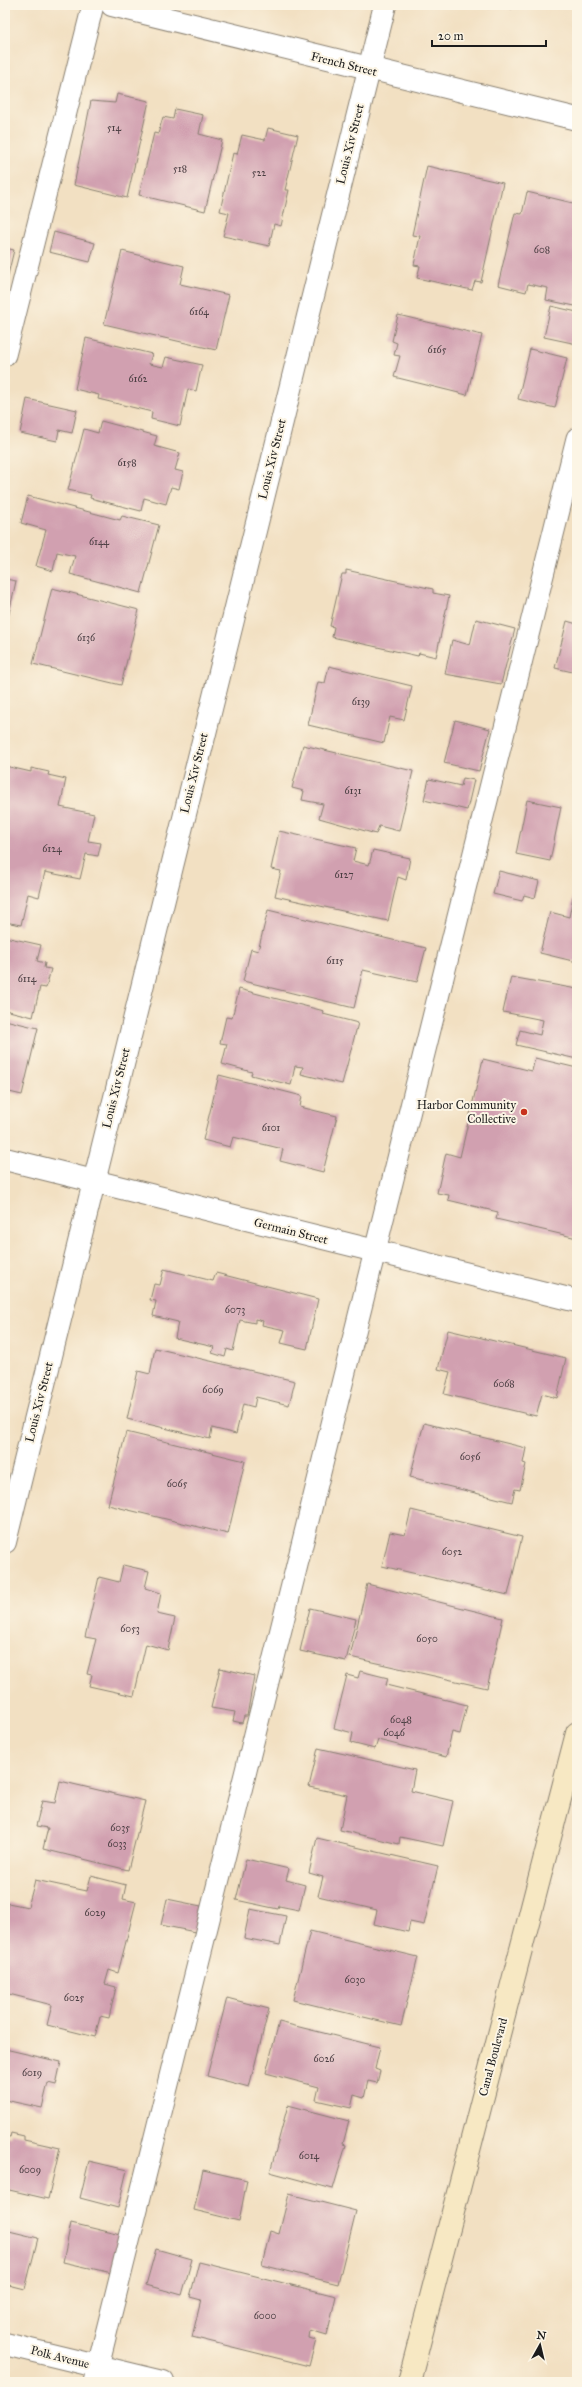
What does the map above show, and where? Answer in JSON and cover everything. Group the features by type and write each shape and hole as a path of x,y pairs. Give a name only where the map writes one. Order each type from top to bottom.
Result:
{"main road":[{"name":"Canal Boulevard","path":"409,2382 577,1733"}],"street":[{"name":"French Street","path":"112,5 369,70 577,119"},
{"name":"Louis Xiv Street","path":"5,1542 385,5"},
{"name":"Germain Street","path":"5,1159 577,1301"},
{"name":"Polk Avenue","path":"5,2344 96,2374 163,2382"}],"lane":[{"path":"5,355 93,5"},
{"path":"96,2374 577,438"}],"building":[{"path":"480,5 493,5 492,8"},
{"path":"499,5 513,5 512,9"},
{"path":"117,94 149,101 127,198 74,185 91,101 115,103"},
{"path":"175,109 203,115 199,134 222,140 205,211 139,195 154,133 158,134 163,117 173,119"},
{"path":"268,128 298,135 285,190 289,190 281,226 274,224 269,246 223,236 229,213 220,211 233,153 237,154 242,135 265,140"},
{"path":"427,166 503,183 481,282 475,281 472,290 417,278 420,266 414,265 420,236 412,235"},
{"path":"527,192 577,204 577,297 575,306 546,300 548,288 528,284 526,292 498,285 515,213 522,214"},
{"path":"54,232 95,243 90,262 49,252"},
{"path":"5,248 14,250 6,283 5,283"},
{"path":"122,251 184,266 180,284 229,295 216,350 104,324"},
{"path":"551,306 577,312 577,344 544,337"},
{"path":"398,315 482,335 467,395 394,377 400,356 394,355 397,343 392,341"},
{"path":"86,338 152,354 149,364 163,367 166,357 202,365 196,391 188,389 180,426 151,419 152,412 98,399 99,395 75,389"},
{"path":"530,349 567,358 555,408 518,399"},
{"path":"27,399 77,410 72,433 59,430 57,441 20,433"},
{"path":"101,421 157,436 154,446 180,453 175,470 183,472 179,489 171,487 166,504 144,498 141,511 90,498 91,495 68,490 84,429 98,433"},
{"path":"28,496 120,520 122,516 159,525 141,593 70,574 75,556 57,552 53,571 36,566 46,530 21,523"},
{"path":"346,570 433,589 433,593 449,596 436,657 419,653 418,656 332,637 334,627 330,626 342,574 346,574"},
{"path":"5,579 16,581 6,627 5,627"},
{"path":"52,588 139,610 121,685 33,664"},
{"path":"476,619 515,629 501,684 445,674 452,640 470,645"},
{"path":"567,621 577,624 577,673 555,668"},
{"path":"329,666 412,686 404,720 390,717 384,743 308,725 318,682 325,683"},
{"path":"455,720 490,729 479,771 444,763"},
{"path":"303,745 413,771 399,831 379,826 376,834 319,818 323,804 302,800 304,791 292,788"},
{"path":"5,766 31,772 31,768 49,772 48,775 66,779 60,807 94,814 88,841 101,843 98,856 86,854 80,879 45,872 39,897 28,894 21,925 5,922"},
{"path":"463,778 474,780 467,810 424,800 429,779 461,786"},
{"path":"527,800 561,807 550,861 516,854"},
{"path":"279,831 356,848 353,861 369,865 373,850 410,858 406,880 398,877 388,921 275,896 281,871 271,869"},
{"path":"499,871 539,881 535,898 524,895 522,901 493,894"},
{"path":"573,897 577,898 577,962 540,953 550,912 569,917"},
{"path":"268,910 426,948 417,982 363,970 354,1008 243,981 251,949 258,951"},
{"path":"5,937 41,945 37,961 45,963 44,968 51,969 46,988 40,987 33,1017 5,1010"},
{"path":"511,977 577,989 577,1059 516,1045 520,1030 540,1035 543,1020 503,1012"},
{"path":"239,989 324,1011 323,1014 358,1023 342,1084 301,1074 303,1067 295,1066 291,1085 251,1075 252,1072 222,1064 227,1044 220,1043 226,1017 232,1018"},
{"path":"5,1020 38,1028 22,1095 5,1091"},
{"name":"Harbor Community Collective","path":"535,1058 577,1068 577,1238 496,1219 498,1212 448,1200 449,1195 437,1193 446,1153 460,1157 483,1059 532,1071"},
{"path":"219,1075 302,1096 300,1107 337,1116 323,1172 280,1161 283,1149 233,1137 230,1147 203,1140"},
{"path":"164,1269 213,1281 216,1273 318,1299 307,1349 281,1343 285,1330 262,1325 263,1321 255,1319 255,1323 240,1320 233,1351 227,1349 225,1357 212,1353 214,1347 175,1338 178,1322 153,1316 156,1301 150,1300 154,1284 160,1285"},
{"path":"448,1330 566,1358 557,1398 542,1394 536,1416 444,1394 450,1372 438,1369"},
{"path":"155,1348 295,1381 289,1405 256,1397 254,1407 243,1404 236,1434 212,1428 210,1439 127,1419 138,1371 150,1374"},
{"path":"424,1423 526,1448 523,1463 526,1464 520,1490 515,1489 512,1502 410,1477"},
{"path":"126,1432 245,1461 228,1534 108,1505"},
{"path":"411,1510 522,1537 508,1595 382,1566 390,1532 405,1535"},
{"path":"123,1565 149,1571 145,1588 161,1593 157,1614 175,1618 168,1650 146,1644 134,1696 89,1686 92,1675 87,1674 96,1639 85,1637 99,1577 119,1582"},
{"path":"367,1584 503,1618 487,1688 350,1657"},
{"path":"310,1608 356,1619 346,1661 300,1651"},
{"path":"220,1668 254,1676 247,1716 244,1716 242,1723 233,1721 235,1712 211,1708"},
{"path":"360,1671 388,1678 386,1685 467,1705 460,1734 452,1732 446,1757 378,1740 375,1749 351,1743 353,1733 334,1728 347,1675 358,1678"},
{"path":"318,1748 415,1770 411,1791 453,1801 443,1846 400,1837 399,1844 340,1830 347,1795 309,1787"},
{"path":"60,1781 145,1801 128,1870 43,1849 48,1828 36,1826 42,1801 55,1803"},
{"path":"317,1838 438,1866 424,1925 410,1922 408,1932 374,1924 377,1910 318,1896 323,1877 309,1873"},
{"path":"246,1859 289,1869 286,1880 305,1885 299,1910 279,1906 278,1909 236,1900"},
{"path":"91,1876 126,1885 123,1899 136,1902 118,1973 109,1970 105,1984 116,1987 109,2018 100,2016 95,2037 47,2025 52,2005 5,1993 5,1915 8,1903 28,1907 35,1880 87,1891"},
{"path":"167,1899 201,1906 195,1932 161,1925"},
{"path":"250,1909 286,1916 280,1945 244,1938"},
{"path":"310,1931 418,1957 401,2026 293,2000"},
{"path":"227,1998 269,2009 249,2087 207,2076"},
{"path":"279,2022 380,2047 375,2069 380,2071 377,2083 368,2081 364,2098 354,2095 351,2108 316,2100 319,2087 266,2073"},
{"path":"5,2049 61,2062 56,2085 48,2083 42,2108 5,2100"},
{"path":"288,2105 349,2121 343,2144 346,2145 333,2189 270,2172"},
{"path":"11,2133 24,2136 24,2140 60,2148 48,2199 5,2189 5,2136 10,2137"},
{"path":"89,2161 127,2170 118,2208 80,2198"},
{"path":"203,2170 247,2180 239,2221 194,2210"},
{"path":"289,2194 356,2211 338,2284 262,2265 270,2231 279,2234"},
{"path":"71,2223 121,2235 112,2273 63,2262"},
{"path":"5,2230 38,2238 25,2289 5,2284"},
{"path":"156,2249 192,2259 182,2295 146,2285"},
{"path":"199,2262 336,2296 327,2335 310,2330 309,2338 316,2340 309,2366 192,2337 201,2300 190,2297"}],"place":[{"name":"Harbor Community Collective","path":"524,1112"}]}
